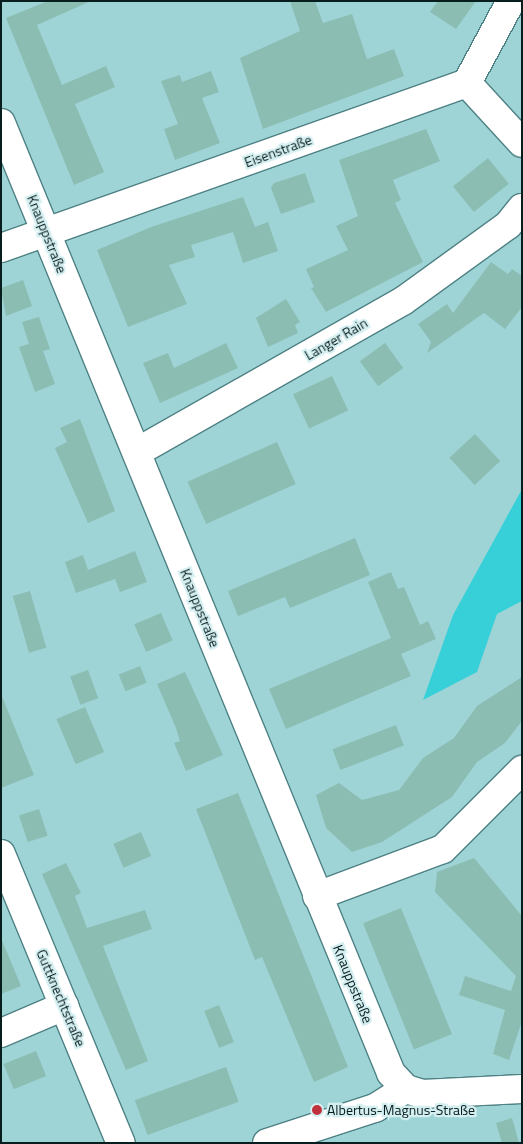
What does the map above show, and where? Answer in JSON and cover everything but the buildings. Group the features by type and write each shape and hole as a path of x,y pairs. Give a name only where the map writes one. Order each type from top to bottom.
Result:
{"street":[{"path":"511,1 467,82 522,142"},
{"name":"Eisenstraße","path":"1,248 47,234 467,82"},
{"name":"Knauppstraße","path":"1,123 384,1058 406,1089"},
{"name":"Langer Rain","path":"137,452 404,301 517,223"},
{"path":"318,896 443,849 522,770"},
{"name":"Guttknechtstraße","path":"1,854 121,1143"},
{"path":"1,1033 64,1006"},
{"path":"268,1143 375,1108 406,1089 436,1095 522,1089"}],"shaded area":[{"path":"522,489 522,601 497,614 477,672 423,700 453,615"}],"place":[{"name":"Albertus-Magnus-Straße","path":"317,1110"}]}
